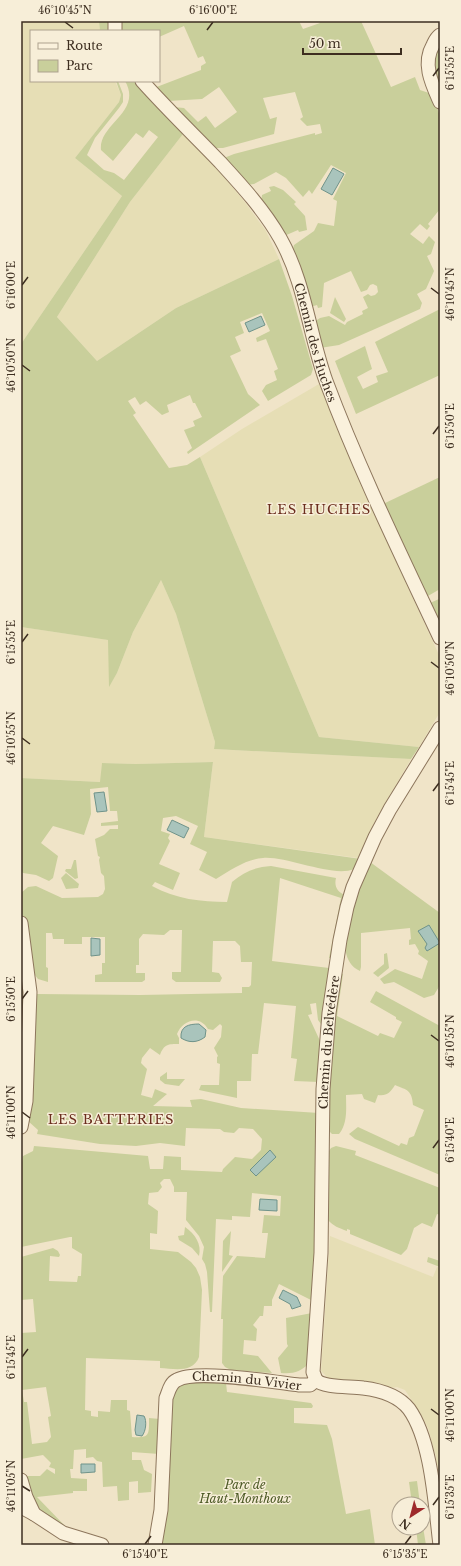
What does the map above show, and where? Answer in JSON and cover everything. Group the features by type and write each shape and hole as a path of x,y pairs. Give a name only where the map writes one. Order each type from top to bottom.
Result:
{"street":[{"path":"440,35 437,37 430,49 427,61 429,75 440,102"},
{"name":"Chemin des Huches","path":"143,82 242,186 258,205 280,238 296,272 319,361 329,388 359,462 440,638"},
{"name":"Chemin du Belvédère","path":"316,1380 313,1372 321,1253 322,1105 329,1013 340,940 353,887 375,837 390,809 440,728"},
{"path":"21,923 30,992 26,1101 21,1127"},
{"name":"Chemin du Vivier","path":"155,1545 161,1510 166,1398 170,1387 176,1380 184,1377 209,1375 299,1386 310,1385 316,1380 321,1384 378,1391 390,1394 400,1400 408,1408 420,1434 427,1456 440,1545"},
{"path":"21,1480 26,1497 34,1514"},
{"path":"21,1507 63,1533 102,1545"}],"shaded area":[{"path":"21,21 99,21 100,30 30,30 30,82 115,82 121,95 119,102 75,158 122,196 21,344"},
{"path":"183,134 215,166 244,201 266,231 279,259 176,308 97,361 57,317 130,202"},
{"path":"319,384 440,657 440,712 419,747 319,737 200,457 242,429"},
{"path":"161,580 176,614 215,742 214,749 411,759 375,821 358,858 204,837 213,762 136,764 102,763 101,782 21,778 21,627 109,640 109,686 117,673 133,632"},
{"path":"330,1236 433,1277 437,1267 440,1268 440,1480 437,1477 436,1471 438,1470 436,1457 428,1428 405,1390 397,1387 391,1388 375,1383 329,1379 321,1371"}],"green space":[{"path":"99,21 109,21 108,30 100,30"},
{"path":"121,21 299,21 303,29 320,23 319,21 361,21 391,87 415,77 420,90 432,94 440,116 440,209 428,224 430,226 427,230 420,224 410,234 423,244 429,236 435,242 431,254 427,256 434,271 426,289 417,294 422,303 420,309 339,345 320,348 314,322 320,318 329,316 345,325 347,322 363,314 362,311 368,308 363,297 368,294 371,296 375,295 378,292 377,286 373,284 370,285 367,290 361,292 351,271 324,283 322,307 318,308 317,305 310,307 292,252 294,245 314,231 318,223 334,226 337,201 333,199 346,173 331,165 312,194 309,190 303,197 286,178 276,172 254,184 246,185 224,158 234,154 315,133 315,135 322,133 320,124 307,126 300,119 303,117 295,92 263,98 270,119 277,117 274,134 223,148 216,148 210,145 173,107 184,108 198,122 206,116 215,128 237,112 219,87 202,99 168,101 154,88 201,70 201,66 206,63 203,56 198,58 184,26 160,37 160,30 122,30"},
{"path":"440,43 440,86 434,69 434,60"},
{"path":"116,82 118,82 123,94 123,102 95,138 87,155 104,170 114,173 124,180 158,137 149,130 143,138 136,133 113,161 101,150 102,141 106,133 125,110 129,92 125,82 136,82 183,134 130,202 57,317 97,361 176,308 279,259 292,296 313,369 311,375 268,401 262,391 266,385 277,380 274,371 278,369 266,339 257,342 256,338 270,331 262,313 240,322 244,333 235,337 241,351 230,356 248,394 260,405 188,454 187,452 192,448 184,430 195,426 193,421 202,417 190,395 167,405 169,412 162,415 146,401 140,405 135,397 128,401 136,413 133,415 169,468 187,465 200,457 319,737 419,747 411,759 214,749 215,742 176,614 161,580 133,632 117,673 109,687 108,640 21,627 21,344 122,196 75,158 119,102 121,95"},
{"path":"274,186 283,190 296,202 294,204 305,216 307,230 299,232 298,230 284,236 261,203 262,195 271,191 269,187"},
{"path":"335,297 346,319 344,322 330,313"},
{"path":"440,309 440,375 356,414 335,361 365,346 372,369 357,377 363,389 378,382 376,376 388,372 375,342"},
{"path":"440,477 440,589 428,596 421,587 383,504"},
{"path":"439,599 440,601 440,625 430,603"},
{"path":"213,762 204,837 361,859 354,869 334,871 284,860 263,858 251,860 216,879 199,870 207,852 190,844 198,826 176,816 163,818 161,831 170,834 168,838 170,841 159,864 180,873 173,890 155,882 152,886 170,894 189,899 227,902 232,882 241,875 250,871 271,866 336,878 335,884 337,888 345,895 333,958 329,958 341,898 280,878 272,961 329,968 321,1024 318,1020 316,1003 310,1004 312,1014 308,1015 321,1043 319,1082 294,1081 297,1059 291,1058 296,1006 264,1003 258,1054 252,1054 251,1081 237,1081 237,1098 199,1090 201,1085 219,1085 220,1064 217,1063 218,1056 214,1048 221,1037 222,1026 220,1024 213,1030 208,1029 200,1022 191,1021 179,1029 177,1034 179,1044 167,1045 160,1055 150,1048 142,1058 141,1063 147,1069 141,1095 152,1098 155,1089 167,1094 153,1106 192,1107 190,1100 201,1099 241,1108 319,1113 318,1192 313,1301 279,1284 272,1300 272,1306 264,1306 263,1316 260,1316 253,1325 257,1329 256,1341 244,1340 243,1354 258,1356 272,1373 231,1370 225,1367 222,1363 223,1319 221,1319 223,1276 237,1256 265,1258 268,1233 262,1233 264,1215 280,1216 281,1196 252,1193 250,1217 232,1216 232,1220 216,1219 212,1312 210,1312 207,1272 202,1259 204,1247 199,1236 186,1220 187,1192 174,1192 174,1187 170,1179 164,1179 160,1183 162,1187 158,1192 149,1193 148,1204 158,1211 157,1234 150,1233 150,1249 178,1252 196,1268 200,1277 202,1290 199,1357 192,1366 183,1369 160,1368 160,1361 86,1358 85,1410 91,1411 91,1416 98,1417 98,1411 110,1412 111,1400 127,1400 127,1410 130,1411 132,1437 142,1437 147,1434 149,1428 149,1418 160,1419 159,1454 132,1452 132,1460 141,1460 144,1470 152,1474 151,1492 138,1493 138,1481 129,1482 129,1500 118,1501 117,1486 103,1487 102,1462 97,1461 93,1457 86,1458 86,1449 74,1450 73,1469 70,1469 71,1478 87,1479 87,1491 73,1491 73,1493 37,1497 65,1526 61,1527 41,1510 22,1476 40,1476 47,1469 55,1474 55,1469 49,1467 51,1463 43,1455 21,1459 21,1333 36,1332 33,1299 21,1300 21,1257 53,1248 58,1251 60,1255 59,1257 50,1256 49,1281 77,1282 78,1276 81,1276 82,1254 72,1248 72,1237 21,1247 21,1169 23,1156 33,1151 34,1146 148,1156 150,1169 163,1169 164,1156 181,1157 181,1170 222,1172 223,1169 235,1157 252,1159 261,1150 262,1139 253,1129 239,1128 234,1133 224,1132 220,1129 186,1128 185,1146 160,1143 136,1146 100,1144 37,1134 38,1130 28,1121 31,1102 37,994 140,995 242,993 242,987 249,987 251,985 252,962 241,962 240,946 235,941 213,941 212,972 219,973 222,978 220,982 176,982 172,979 172,972 181,972 182,930 170,930 164,935 143,934 139,939 139,965 136,965 136,973 145,973 145,980 142,982 95,982 95,975 102,974 102,963 105,963 105,937 82,937 82,944 64,944 64,939 53,939 52,933 46,933 46,967 48,968 48,982 38,979 31,970 21,907 21,893 28,887 36,886 62,898 98,897 103,894 105,889 104,876 101,873 100,857 98,856 95,839 104,835 110,829 118,829 118,825 101,826 101,823 118,821 117,811 110,811 108,787 90,789 91,814 84,835 53,826 41,843 58,856 53,878 49,881 36,875 23,873 21,870 21,778 100,782 102,763 136,764","holes":["46,1387 51,1416 48,1417 51,1437 47,1442 32,1444 27,1402 24,1402 22,1390"]},
{"path":"74,860 76,860 78,878 75,879 65,871 66,869 71,869"},
{"path":"370,862 440,913 440,985 434,995 424,998 394,982 384,984 380,979 395,969 422,979 428,961 418,954 419,951 415,944 409,945 409,940 411,939 410,928 361,933 360,971 350,963 346,951 348,920 359,887"},
{"path":"66,873 79,884 78,888 66,889 61,878"},
{"path":"21,941 25,1015 21,1014"},
{"path":"387,953 389,968 378,977 373,973 384,964 384,954"},
{"path":"340,973 343,974 337,1016 378,1036 380,1033 394,1038 402,1022 370,1002 376,991 440,1026 440,1175 355,1139 349,1134 358,1127 399,1146 401,1143 407,1145 409,1138 414,1136 424,1110 413,1105 410,1093 403,1088 395,1085 388,1093 378,1095 375,1103 364,1099 362,1094 346,1095 346,1115 342,1130 339,1134 332,1134 330,1132 328,1117 333,1019"},
{"path":"167,1072 167,1079 185,1079 179,1086 165,1084 160,1080 160,1077"},
{"path":"336,1146 356,1151 355,1155 440,1188 440,1215 437,1214 432,1227 422,1223 414,1228 407,1249 401,1255 350,1234 350,1230 347,1229 347,1231 339,1228 328,1220 329,1151 331,1148"},
{"path":"185,1227 192,1233 199,1243 199,1256 192,1248 179,1240 178,1236 184,1235"},
{"path":"231,1231 229,1255 233,1256 222,1272 223,1241"},
{"path":"428,1257 440,1261 440,1267 427,1262"},
{"path":"312,1313 309,1363 296,1372 281,1373 278,1358 288,1346 286,1318"},
{"name":"Parc de Haut-Monthoux","path":"191,1381 226,1383 227,1392 311,1403 313,1406 312,1408 294,1408 294,1423 327,1425 332,1439 346,1514 370,1509 375,1545 159,1545 170,1407 176,1391 182,1385"},
{"path":"417,1481 419,1496 411,1496 409,1482"},
{"path":"417,1536 424,1536 426,1545 418,1545"}],"water":[{"path":"333,168 344,174 332,195 321,189"},
{"path":"261,316 265,325 249,332 245,323"},
{"path":"104,792 107,811 97,812 94,793"},
{"path":"172,820 189,828 184,838 167,830"},
{"path":"429,925 440,943 427,951 425,948 427,944 418,931"},
{"path":"91,938 100,939 100,955 91,956"},
{"path":"199,1024 206,1030 205,1037 193,1042 181,1038 182,1031 186,1026"},
{"path":"270,1150 276,1157 256,1176 250,1170"},
{"path":"260,1199 277,1200 277,1211 259,1210"},
{"path":"283,1290 297,1297 301,1306 292,1309 290,1304 279,1298"},
{"path":"137,1415 144,1416 145,1418 145,1429 142,1436 136,1435 135,1430"},
{"path":"81,1464 95,1464 95,1472 81,1473"}],"district":[{"name":"LES HUCHES","path":"319,509"},
{"name":"LES BATTERIES","path":"111,1119"}]}
